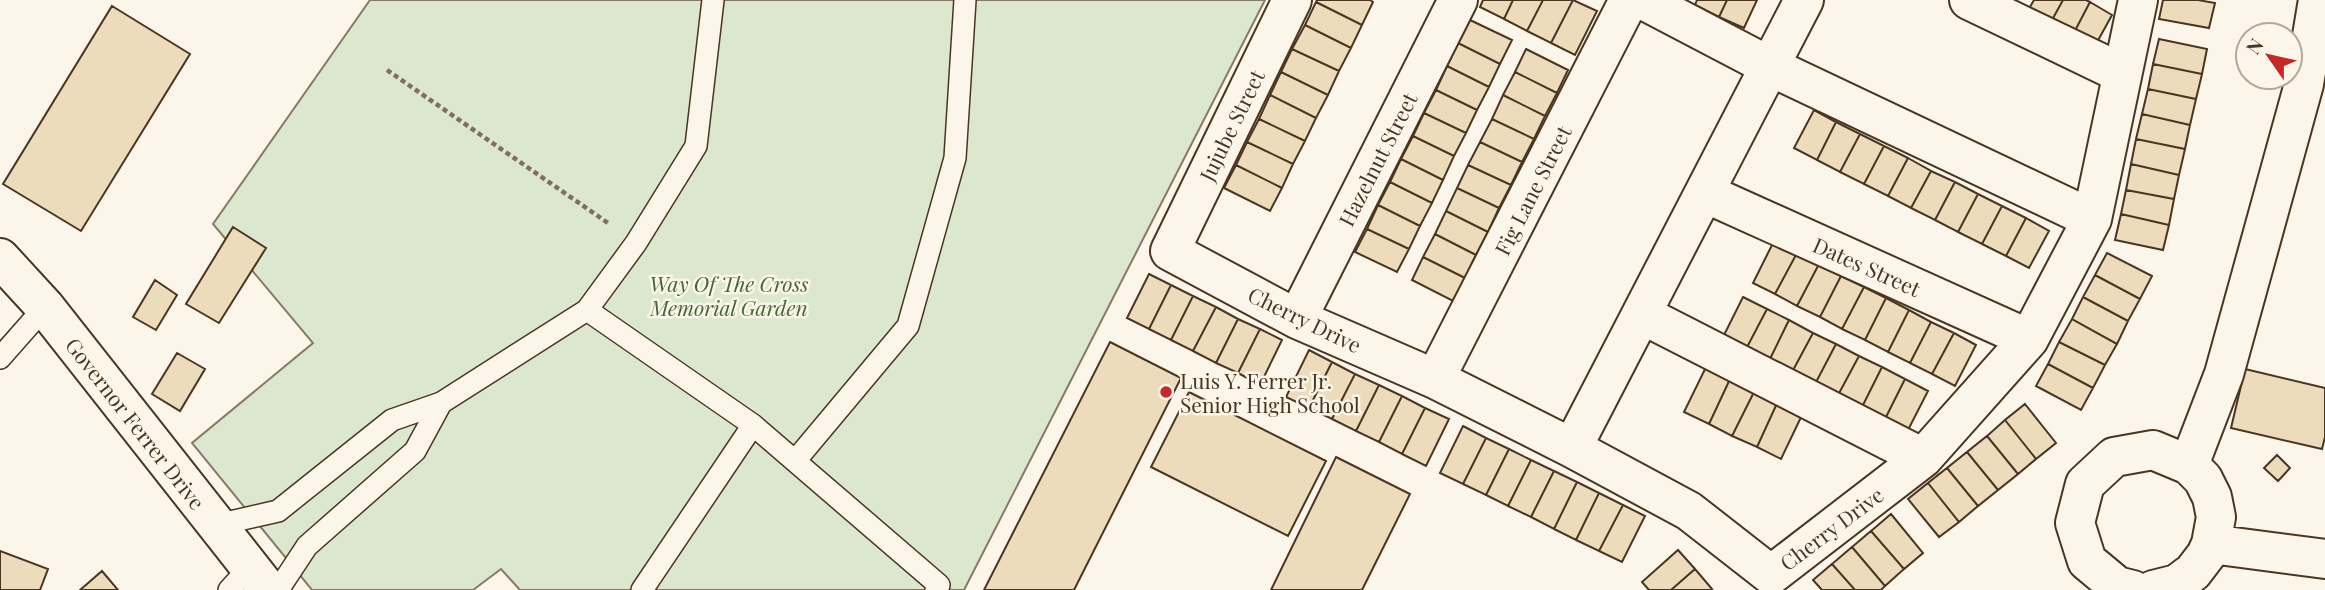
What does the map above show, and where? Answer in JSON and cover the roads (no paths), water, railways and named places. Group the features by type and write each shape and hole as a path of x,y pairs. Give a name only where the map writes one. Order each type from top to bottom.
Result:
{"street":[{"name":"Jujube Street","path":"1170,251 1292,0"},
{"name":"Hazelnut Street","path":"1297,318 1458,0"},
{"name":"Fig Lane Street","path":"1435,379 1629,0"},
{"path":"1643,0 1769,66 2092,219"},
{"path":"1572,448 1804,0"},
{"path":"1969,0 2121,73"},
{"name":"Cherry Drive","path":"1170,251 1297,318 1435,379 1689,511 1771,575 1923,458 2029,339 2092,219 2138,0"},
{"path":"2189,465 2224,374 2304,84 2318,0"},
{"name":"Dates Street","path":"1705,194 2029,339"},
{"name":"Governor Ferrer Drive","path":"0,258 45,307 217,525 256,584"},
{"path":"1643,315 1923,458"},
{"path":"2153,450 2189,465 2203,479 2212,497 2216,517 2211,544 2193,572 2177,584 2129,589 2087,561 2075,523 2085,484 2114,457 2153,450"},
{"path":"2211,544 2325,559"}],"lane":[{"path":"217,525 278,511 392,420 441,403 587,310 636,243 696,146 713,0"},
{"path":"795,461 908,326 955,158 965,0"},
{"path":"0,358 45,307"},
{"path":"587,310 753,425 939,585 936,590"},
{"path":"256,584 307,546 415,451 441,403"},
{"path":"642,590 753,425"}],"place":[{"name":"Luis Y. Ferrer Jr. Senior High School","path":"1166,392"}],"park label":[{"name":"Way Of The Cross Memorial Garden","path":"729,295"}]}
